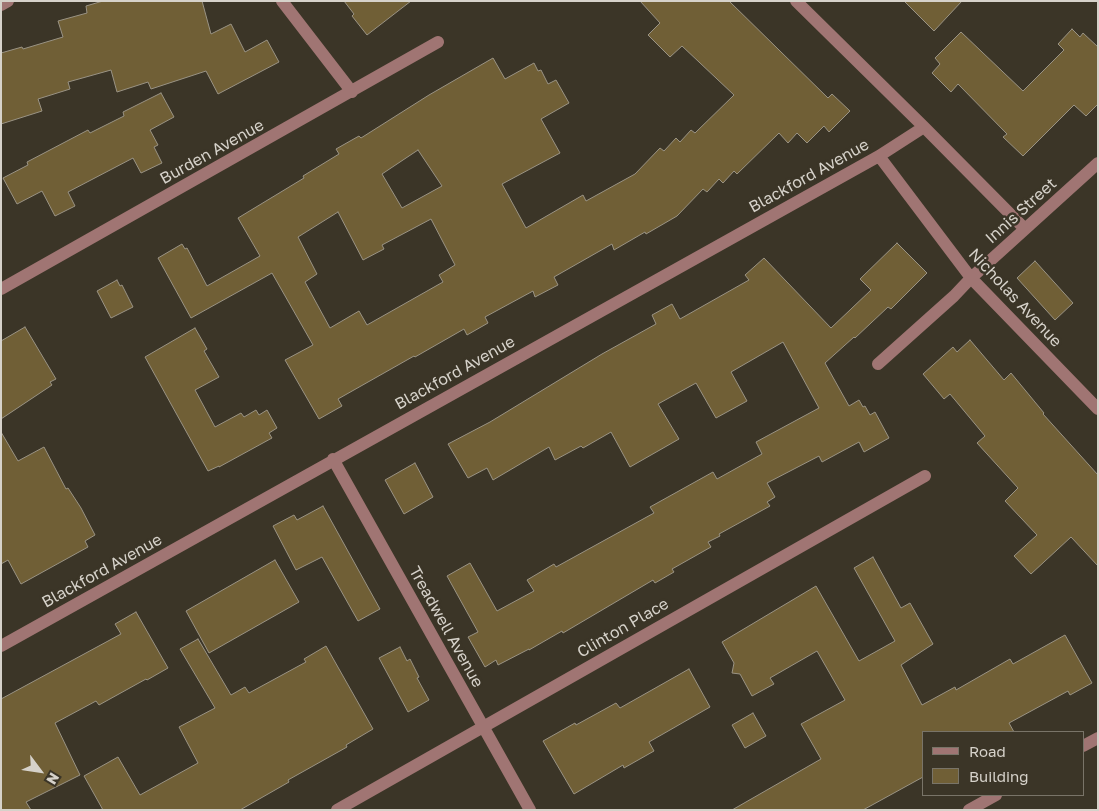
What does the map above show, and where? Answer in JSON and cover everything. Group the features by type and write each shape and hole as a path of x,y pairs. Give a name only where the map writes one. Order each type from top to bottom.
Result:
{"street":[{"path":"1,5 8,1"},
{"path":"282,1 352,92"},
{"path":"796,1 1024,229"},
{"name":"Burden Avenue","path":"1,289 438,42"},
{"name":"Blackford Avenue","path":"1,646 879,156 924,127"},
{"name":"Nicholas Avenue","path":"879,156 971,278 1098,410"},
{"name":"Innis Street","path":"878,364 1098,163"},
{"name":"Treadwell Avenue","path":"333,459 530,810"},
{"name":"Clinton Place","path":"337,810 925,476"},
{"path":"1084,745 1098,738"},
{"path":"978,808 995,796"}],"building":[{"path":"103,1 202,1 211,34 231,24 245,52 267,40 279,62 218,94 206,71 151,89 148,82 117,92 111,70 68,82 70,89 38,99 42,111 1,124 1,53 22,47 23,49 63,37 58,21 87,13 86,6"},
{"path":"344,1 411,1 367,35 352,16 354,14"},
{"path":"640,1 729,1 828,98 832,94 850,111 829,132 824,126 807,143 797,133 788,143 779,133 737,174 734,171 723,183 719,179 707,192 703,189 677,216 614,250 612,244 554,277 558,285 535,297 533,291 485,317 488,323 467,335 464,329 338,399 342,406 319,419 285,360 313,345 272,273 191,318 158,258 182,244 185,249 187,248 207,286 260,256 238,218 304,178 303,176 339,154 336,149 359,136 361,138 429,95 493,58 505,79 534,63 538,71 541,70 548,84 556,80 569,103 541,119 560,153 502,184 526,228 583,195 586,201 635,174 660,148 664,151 676,138 680,142 691,130 695,133 734,95 682,46 670,57 648,35 660,23","holes":["418,150 442,186 402,208 382,174","338,212 363,260 384,249 382,245 431,219 455,265 439,275 443,282 367,325 359,311 330,328 305,282 317,274 298,237"]},
{"path":"904,1 962,1 934,31"},
{"path":"1072,29 1080,37 1083,33 1098,47 1098,104 1086,116 1074,105 1023,156 1003,137 1007,134 958,84 951,92 932,73 940,64 935,58 961,32 1023,91 1064,50 1058,44"},
{"path":"161,93 174,117 150,130 158,145 154,147 162,163 141,173 133,158 68,192 75,206 55,216 42,191 17,204 3,178 28,165 27,162 88,130 90,133 124,116 123,112"},
{"path":"897,243 927,273 891,309 888,307 825,363 849,406 859,400 870,415 875,412 889,438 864,452 859,442 822,462 819,456 767,483 775,497 767,502 770,506 719,534 720,536 708,542 711,547 672,569 674,572 655,583 653,580 563,633 562,631 498,665 496,660 485,667 468,637 478,632 447,576 470,563 497,611 534,591 527,580 554,564 556,567 654,513 650,507 713,472 717,479 762,454 756,442 819,408 783,342 731,372 747,401 716,418 696,383 658,404 679,439 630,467 611,432 583,448 581,446 555,460 549,447 493,480 487,468 468,478 448,444 490,422 602,354 656,324 652,315 672,304 680,319 749,280 745,275 764,258 831,328 871,290 860,279"},
{"path":"1035,261 1073,303 1055,320 1017,278"},
{"path":"117,280 120,286 122,285 133,307 111,318 97,291"},
{"path":"25,327 56,379 50,382 52,385 1,419 1,341"},
{"path":"195,328 207,349 204,351 219,377 195,390 215,427 241,413 244,417 256,410 259,415 267,410 277,428 269,433 272,438 208,471 145,357"},
{"path":"970,340 1004,380 1011,373 1043,414 1098,475 1098,566 1071,537 1031,574 1014,556 1037,535 1005,501 1018,488 977,443 985,436 950,394 944,399 923,374 953,347 957,352"},
{"path":"1,432 18,461 44,447 66,489 68,488 81,508 95,535 85,541 88,547 21,584 8,560 1,564"},
{"path":"415,463 433,497 404,514 385,480"},
{"path":"323,506 380,609 358,621 322,557 296,570 273,526 294,515 297,520"},
{"path":"873,557 901,608 910,603 933,644 901,665 922,705 955,687 956,690 1010,659 1013,664 1065,635 1092,683 1070,695 1068,691 1009,723 1013,731 922,731 922,778 863,810 732,810 821,759 801,724 845,700 817,651 770,678 774,684 752,696 740,674 732,673 734,663 722,642 816,586 859,661 895,641 854,568"},
{"path":"275,560 299,602 209,653 186,611"},
{"path":"136,612 168,668 99,705 96,701 55,723 80,775 26,802 31,810 1,810 1,699 121,634 115,624"},
{"path":"198,639 231,695 245,687 249,693 306,662 304,659 326,646 373,729 346,745 347,747 240,810 103,810 84,776 118,757 140,795 198,763 179,727 215,708 180,649"},
{"path":"400,647 407,661 410,659 419,677 417,678 429,700 408,712 379,658"},
{"path":"689,669 710,707 649,742 654,751 624,768 623,765 574,794 543,741 616,703 620,708"},
{"path":"753,713 766,736 745,748 732,725"}]}
